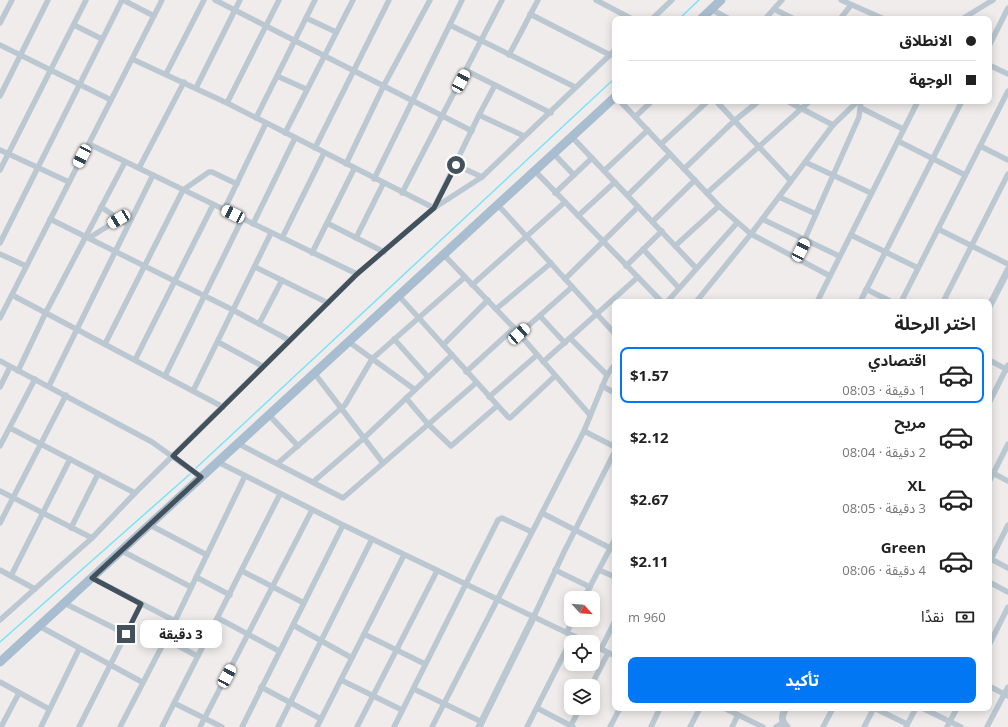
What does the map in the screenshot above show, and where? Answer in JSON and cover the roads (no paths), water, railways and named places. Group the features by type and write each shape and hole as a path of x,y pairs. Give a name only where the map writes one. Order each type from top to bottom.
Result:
{"main road":[{"path":"704,16 721,0"},
{"path":"0,662 122,551 237,443 270,416 612,101"}],"street":[{"path":"0,23 12,0"},
{"path":"0,96 48,0"},
{"path":"0,170 86,0"},
{"path":"0,243 122,0 154,16"},
{"path":"0,318 162,0"},
{"path":"166,74 204,0"},
{"path":"215,0 472,131"},
{"path":"196,88 240,0"},
{"path":"227,103 278,0"},
{"path":"256,118 315,0"},
{"path":"285,133 306,89 353,0"},
{"path":"315,148 389,0"},
{"path":"346,164 384,85 430,0"},
{"path":"374,179 462,0"},
{"path":"402,193 467,71 502,0"},
{"path":"509,55 538,0"},
{"path":"596,0 626,16"},
{"path":"655,16 672,0"},
{"path":"768,16 782,0"},
{"path":"841,0 877,16"},
{"path":"967,16 993,0"},
{"path":"842,16 851,5"},
{"path":"992,40 1008,8"},
{"path":"711,9 724,16"},
{"path":"774,9 788,16"},
{"path":"0,620 92,538 262,366 357,274 434,208 482,177 524,136 551,113 575,87 610,55 530,14"},
{"path":"306,18 336,32"},
{"path":"74,25 102,39"},
{"path":"450,25 575,87"},
{"path":"0,45 111,100"},
{"path":"132,59 227,103 354,169 434,208"},
{"path":"992,66 1008,74"},
{"path":"467,71 551,113"},
{"path":"277,76 306,89"},
{"path":"139,168 184,82"},
{"path":"434,208 479,115 496,85"},
{"path":"902,299 1008,91"},
{"path":"623,104 719,206 737,223 751,234 830,276"},
{"path":"636,117 649,104"},
{"path":"661,144 705,104"},
{"path":"719,104 791,181"},
{"path":"684,168 734,121 755,104"},
{"path":"793,104 833,125"},
{"path":"707,193 807,104"},
{"path":"698,299 751,234 833,125 855,104"},
{"path":"796,259 859,117 861,104"},
{"path":"818,299 916,104"},
{"path":"861,299 960,104"},
{"path":"861,108 903,129"},
{"path":"479,115 524,136"},
{"path":"224,210 266,123"},
{"path":"604,171 648,130"},
{"path":"572,136 696,268"},
{"path":"253,224 295,138"},
{"path":"898,141 965,175"},
{"path":"89,144 357,274"},
{"path":"980,146 1008,160"},
{"path":"0,150 69,182"},
{"path":"282,238 324,153"},
{"path":"554,154 574,175"},
{"path":"628,195 670,154"},
{"path":"555,193 592,158"},
{"path":"18,371 46,312 87,237 125,162"},
{"path":"805,162 872,193"},
{"path":"456,165 482,177"},
{"path":"312,253 354,169"},
{"path":"535,171 602,242 659,299"},
{"path":"105,344 183,190 209,172 237,184"},
{"path":"944,299 1008,174"},
{"path":"49,386 153,175"},
{"path":"652,221 695,180"},
{"path":"578,216 615,182"},
{"path":"356,238 384,184"},
{"path":"779,197 816,214"},
{"path":"472,285 565,202"},
{"path":"135,360 213,204"},
{"path":"498,205 612,331"},
{"path":"675,246 719,206"},
{"path":"101,207 128,225"},
{"path":"565,279 638,207"},
{"path":"165,376 242,218"},
{"path":"50,219 173,282 233,310 289,340"},
{"path":"87,237 119,219"},
{"path":"762,219 805,241 839,256"},
{"path":"327,223 384,252"},
{"path":"670,299 737,223"},
{"path":"938,229 1008,264"},
{"path":"626,266 662,231"},
{"path":"193,391 271,233"},
{"path":"850,235 918,268"},
{"path":"643,249 679,288"},
{"path":"0,254 26,266"},
{"path":"444,255 514,328 590,415"},
{"path":"496,309 551,263"},
{"path":"255,267 328,303"},
{"path":"992,301 1008,270"},
{"path":"278,463 342,408 372,359 465,277"},
{"path":"614,299 638,277"},
{"path":"259,324 282,280"},
{"path":"519,334 572,287"},
{"path":"866,289 886,299"},
{"path":"12,294 223,407"},
{"path":"400,296 466,372 510,418 555,376"},
{"path":"443,345 488,300"},
{"path":"543,362 612,300"},
{"path":"540,316 565,343"},
{"path":"466,372 514,328"},
{"path":"570,338 607,375"},
{"path":"394,339 428,377"},
{"path":"218,342 262,366"},
{"path":"349,342 414,389"},
{"path":"313,482 364,438 414,389 452,355"},
{"path":"489,397 537,355"},
{"path":"0,361 120,424 173,456 201,477"},
{"path":"992,361 1007,368 992,397"},
{"path":"0,387 10,367"},
{"path":"432,727 499,600 584,431 602,386 612,368"},
{"path":"315,374 383,463"},
{"path":"0,446 34,379"},
{"path":"237,443 343,498 476,383"},
{"path":"602,386 612,391"},
{"path":"0,523 66,395"},
{"path":"406,398 428,424 451,446 497,406"},
{"path":"270,416 298,446"},
{"path":"10,428 135,493"},
{"path":"584,431 612,445"},
{"path":"992,470 1008,444"},
{"path":"414,689 481,725 555,570 612,458"},
{"path":"11,576 44,514 70,459"},
{"path":"218,462 372,540 466,583 572,635"},
{"path":"992,473 1008,481"},
{"path":"72,528 98,474"},
{"path":"120,727 175,621 245,476"},
{"path":"0,491 92,538"},
{"path":"162,727 280,494"},
{"path":"200,727 312,510"},
{"path":"542,513 610,548"},
{"path":"394,727 500,518 532,532"},
{"path":"150,525 207,555"},
{"path":"242,727 343,525"},
{"path":"992,557 1008,525"},
{"path":"278,727 372,540"},
{"path":"588,591 612,544"},
{"path":"122,551 191,587"},
{"path":"317,727 404,555"},
{"path":"992,562 1008,568"},
{"path":"0,570 35,589"},
{"path":"555,570 590,587"},
{"path":"600,570 612,576"},
{"path":"242,571 304,603"},
{"path":"357,727 437,571"},
{"path":"196,577 230,594"},
{"path":"92,578 175,621"},
{"path":"992,584 1008,592"},
{"path":"64,603 126,634"},
{"path":"79,727 141,604"},
{"path":"992,640 1008,607"},
{"path":"218,618 279,651"},
{"path":"293,625 352,658"},
{"path":"39,626 110,666 142,682"},
{"path":"567,632 570,627"},
{"path":"612,627 601,649 612,655"},
{"path":"364,634 425,664"},
{"path":"166,639 197,656"},
{"path":"41,727 79,649"},
{"path":"595,679 608,653"},
{"path":"527,727 564,654"},
{"path":"341,680 402,710"},
{"path":"0,682 49,709"},
{"path":"261,687 321,719"},
{"path":"987,727 1006,695 1008,687"},
{"path":"992,688 1006,695"},
{"path":"1,727 19,693"},
{"path":"174,703 222,727"},
{"path":"537,708 571,727 577,715"},
{"path":"610,727 618,711"},
{"path":"651,727 659,711"},
{"path":"690,727 698,711"},
{"path":"782,726 784,711"},
{"path":"823,727 831,711"},
{"path":"864,727 872,711"},
{"path":"879,711 906,726 914,711"},
{"path":"927,711 949,724 961,727"},
{"path":"949,724 956,711"},
{"path":"732,727 737,712 763,727"}],"waterway":[{"path":"682,16 699,0"},
{"path":"196,468 612,81"},
{"path":"0,642 190,474"}]}
